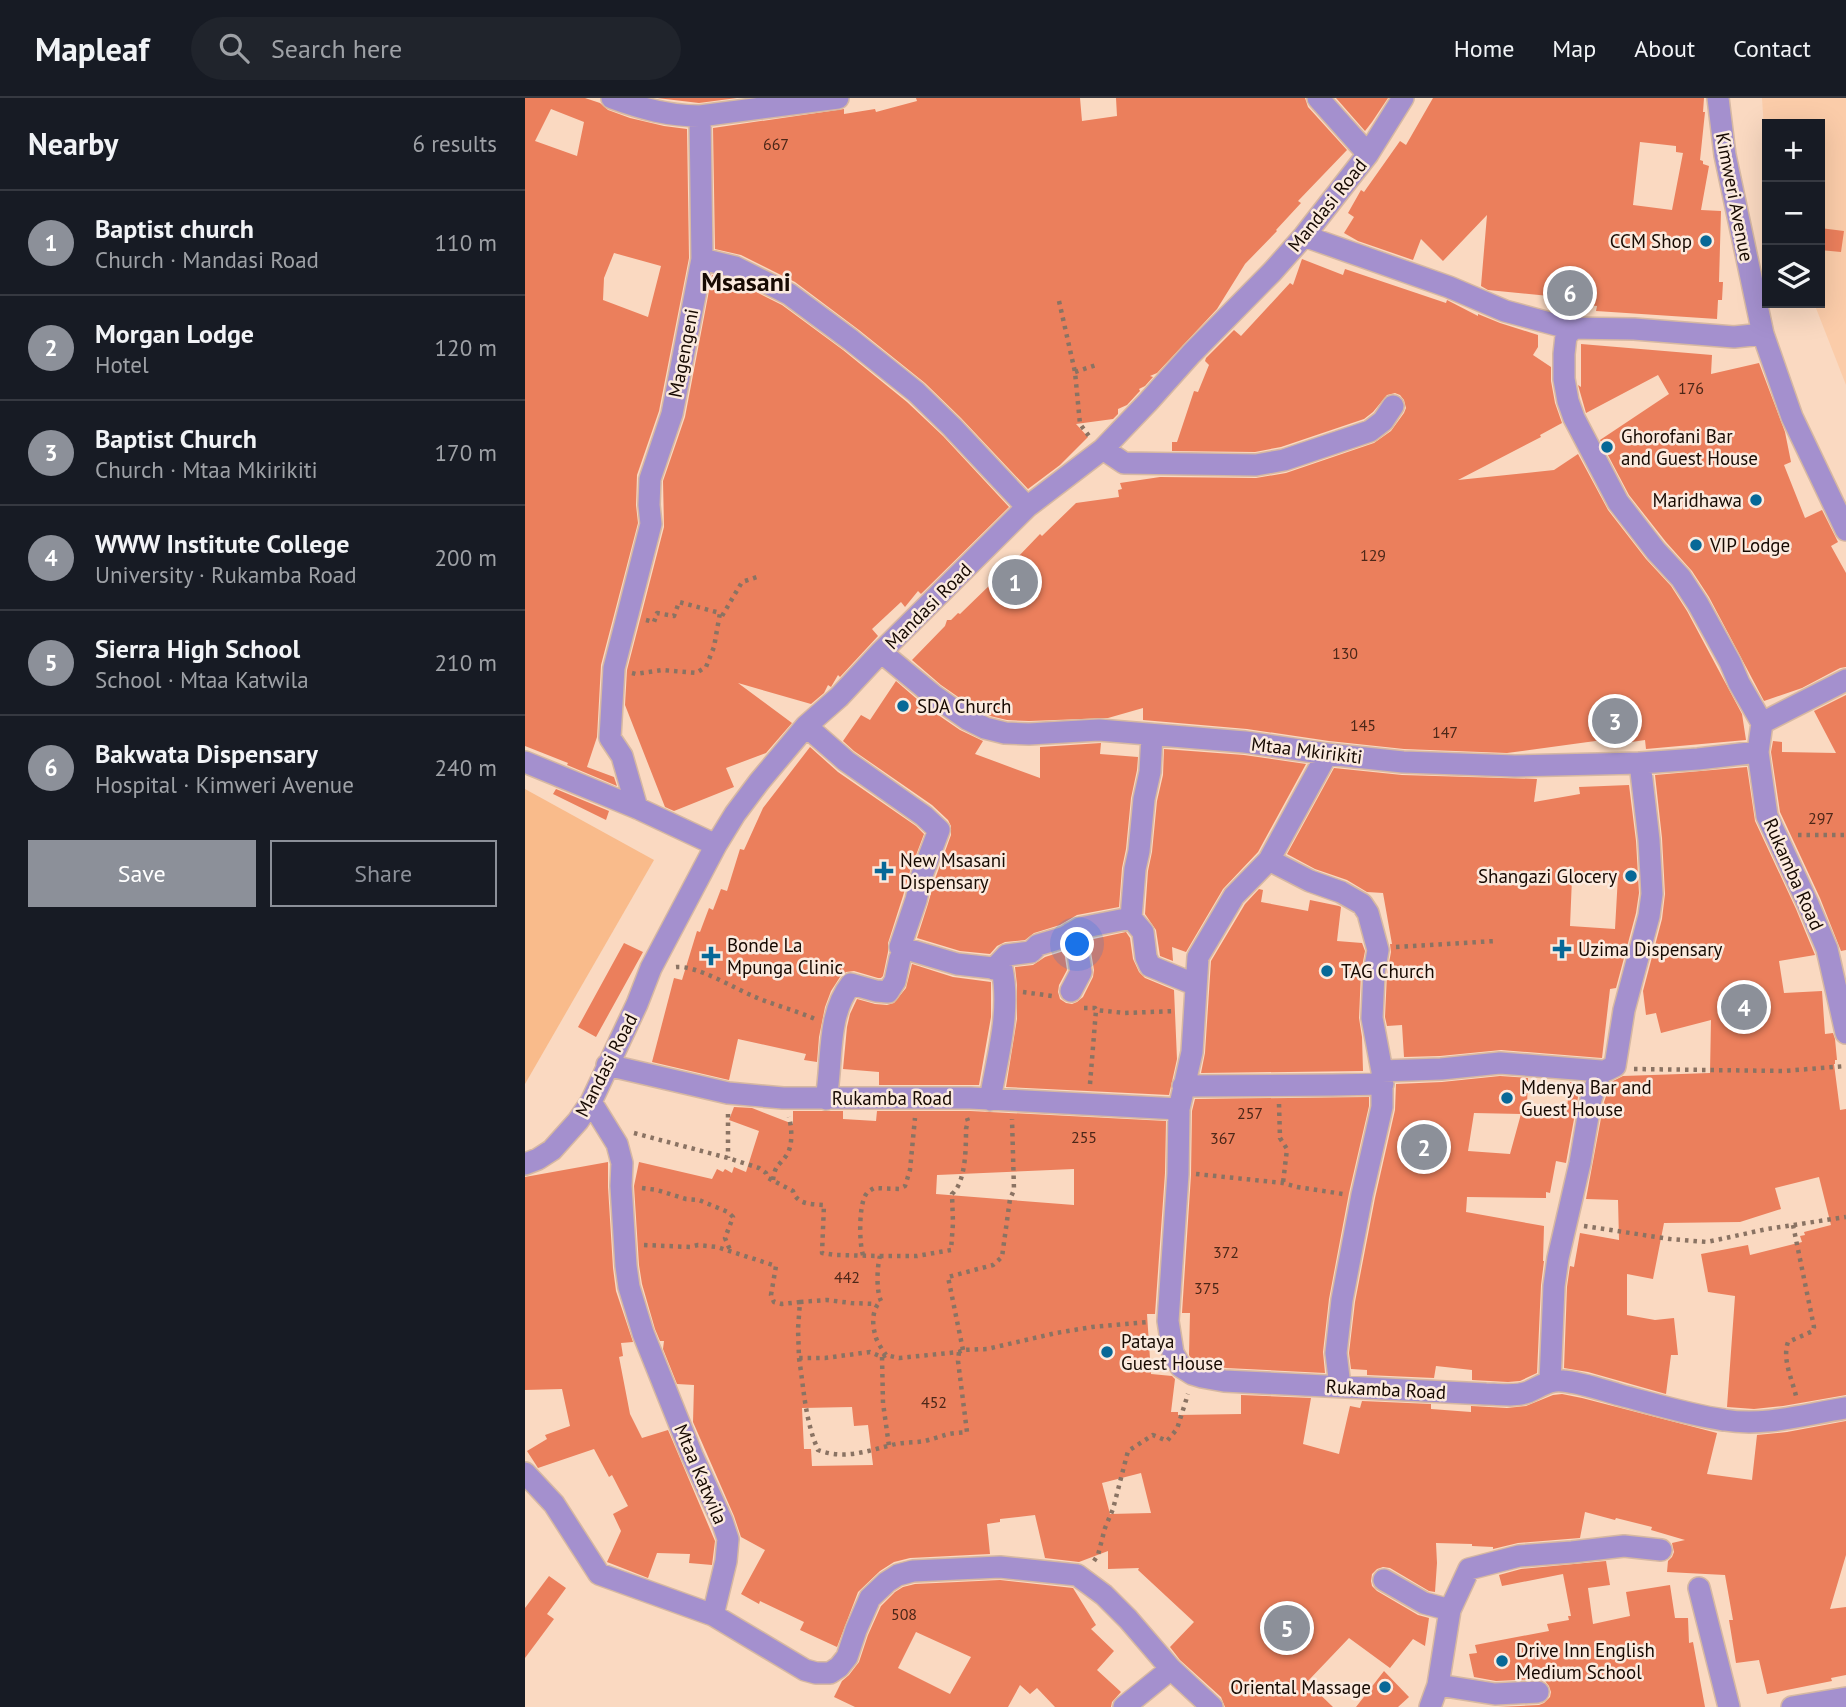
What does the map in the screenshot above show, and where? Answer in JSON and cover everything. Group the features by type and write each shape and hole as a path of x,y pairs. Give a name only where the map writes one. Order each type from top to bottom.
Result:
{"street":[{"path":"613,98 658,113 678,116 700,116 838,98"},
{"path":"1318,98 1368,154"},
{"name":"Mandasi Road","path":"525,1164 552,1150 591,1102 651,968 716,845 759,782 806,726 839,697 1027,507 1103,449 1272,272 1304,236 1368,154 1403,98"},
{"name":"Kimweri Avenue","path":"1718,98 1725,155 1763,334 1792,417 1846,530"},
{"name":"Magengeni","path":"637,808 622,756 610,738 614,668 651,524 650,479 672,414 702,259 700,116"},
{"path":"1304,236 1449,287 1505,311 1568,328 1634,329 1734,337 1763,334"},
{"path":"702,259 736,267 789,294 851,340 916,392 1027,507"},
{"path":"1568,328 1570,332 1566,336 1563,354 1564,379 1574,418 1618,502 1681,578 1698,604 1762,723 1846,680"},
{"path":"1103,449 1124,463 1256,465 1284,460 1370,431 1383,421 1393,406"},
{"name":"Mtaa Mkirikiti","path":"881,652 967,719 985,728 1005,733 1100,730 1245,742 1403,762 1515,766 1698,759 1758,752"},
{"name":"Rukamba Road","path":"1762,723 1758,752 1767,816 1827,948 1846,1033"},
{"path":"806,726 846,761 924,816 939,830 900,947 957,964 1002,969 1004,1018 980,1099"},
{"path":"1152,735 1150,772 1144,799 1131,918 1143,932 1146,957 1150,966 1196,985"},
{"path":"1192,1374 1181,1367 1173,1353 1168,1321 1178,1174 1179,1110 1192,1052 1198,957 1234,896 1269,860 1327,754"},
{"path":"525,762 637,808 716,845"},
{"path":"1550,1382 1554,1286 1558,1258 1580,1163 1591,1098 1608,1068 1652,903 1652,874 1640,762"},
{"path":"1269,860 1362,904 1368,913 1378,946 1372,1018 1383,1077 1383,1107 1362,1195 1342,1300 1336,1353 1341,1386"},
{"path":"994,969 1007,955 1031,952 1038,945 1065,937 1080,928 1131,918"},
{"path":"1071,933 1075,935 1081,972 1071,990"},
{"path":"826,1099 834,1022 847,989 851,984 888,992 895,981 900,958"},
{"path":"1183,1086 1280,1085 1383,1077 1500,1063 1608,1068"},
{"name":"Rukamba Road","path":"607,1065 728,1093 783,1098 916,1097 1179,1110"},
{"name":"Mtaa Katwila","path":"591,1102 617,1144 622,1163 621,1186 629,1287 643,1333 728,1539 726,1561 713,1615"},
{"name":"Rukamba Road","path":"1192,1374 1224,1381 1486,1394 1528,1392 1542,1384 1566,1381 1726,1421 1778,1420 1846,1408"},
{"path":"525,1473 554,1504 599,1574 713,1615 805,1670 829,1673 839,1667 847,1657 870,1598 898,1575 913,1571 1000,1567 1077,1575 1104,1595 1171,1669 1212,1707"},
{"path":"1430,1707 1438,1685 1450,1610 1469,1569 1519,1556 1624,1546 1661,1550"},
{"path":"1384,1580 1424,1603 1450,1610"},
{"path":"1699,1588 1729,1707"},
{"path":"1124,1707 1171,1669"},
{"path":"1438,1685 1495,1694 1538,1692"},
{"path":"1792,1707 1846,1698"}],"path":[{"path":"1059,301 1075,372 1080,424 1103,449"},
{"path":"1075,372 1096,365"},
{"path":"628,616 654,622 657,613 674,616 679,602 720,613 722,616 742,582 757,577"},
{"path":"614,668 636,674 662,670 696,673 706,667 714,647 720,613"},
{"path":"1775,833 1846,835"},
{"path":"1378,946 1411,947 1495,941"},
{"path":"651,968 683,966 777,1006 817,1020 834,1022"},
{"path":"1005,995 1011,992 1029,992 1063,1001 1071,990 1075,992 1075,1007 1125,1013 1174,1011 1195,1015"},
{"path":"1077,1105 1088,1100 1096,1010"},
{"path":"1608,1068 1773,1071 1846,1066"},
{"path":"1280,1085 1279,1133 1287,1149 1283,1183"},
{"path":"728,1093 728,1158"},
{"path":"863,1255 860,1244 866,1195 874,1188 899,1189 905,1186 910,1170 916,1097"},
{"path":"773,1180 774,1169 789,1150 792,1127 783,1098"},
{"path":"628,1130 759,1168 768,1178 793,1191 794,1196 801,1202 824,1205 822,1253 916,1256 951,1250 952,1194 961,1179 968,1104 980,1099"},
{"path":"800,1302 799,1358 805,1411 818,1450 828,1454 851,1455 967,1432 958,1362 961,1351 948,1277 993,1265 1002,1257 1010,1199 1014,1190 1012,1101"},
{"path":"1178,1174 1283,1183 1362,1195"},
{"path":"621,1186 657,1190 673,1196 699,1200 728,1212 733,1217 725,1238 730,1250"},
{"path":"1567,1223 1707,1242 1846,1217"},
{"path":"1793,1225 1814,1327 1813,1331 1788,1342 1786,1349 1790,1378 1805,1415"},
{"path":"625,1246 698,1245 730,1250 776,1266 771,1295 774,1302 782,1304 827,1300 876,1304 881,1301 878,1295 877,1269 880,1256"},
{"path":"876,1304 875,1336 884,1356 883,1404 890,1447"},
{"path":"799,1358 825,1358 870,1352 898,1358 987,1349 1092,1326 1168,1321"},
{"path":"1077,1575 1089,1568 1098,1555 1128,1451 1153,1435 1167,1441 1177,1429 1188,1397 1192,1374"}],"shaded area":[{"path":"1762,98 1846,98 1846,385 1816,308 1825,308 1825,119 1763,119"},
{"path":"525,789 654,860 525,1084"}],"building":[{"path":"525,98 585,98 630,118 687,129 689,258 659,411 637,475 638,523 601,665 597,737 587,767 614,777 617,786 525,746","holes":["551,109 584,122 577,156 535,141","614,253 661,266 648,317 603,300 604,278"]},
{"path":"657,98 737,98 699,103"},
{"path":"916,98 1080,98 1082,121 1117,116 1116,98 1305,98 1308,107 1347,150 1298,201 1301,203 1245,264 1217,309 1157,373 1150,376 1153,377 1145,386 1139,389 1127,405 1118,409 1118,414 1113,419 1076,424 1088,437 1060,465 1028,489 925,383 859,330 795,282 741,255 715,249 713,128 844,109 844,114 875,109 876,112 917,101"},
{"path":"1336,98 1388,98 1365,131"},
{"path":"1433,98 1704,98 1700,160 1709,166 1701,210 1721,211 1719,282 1723,282 1717,319 1596,311 1597,306 1581,304 1581,278 1569,298 1488,290 1481,286 1487,215 1443,261 1421,239 1413,260 1358,241 1344,233 1354,217 1348,213 1361,190 1364,192 1400,141 1406,145","holes":["1640,142 1676,146 1676,152 1683,153 1672,210 1633,205"]},
{"path":"1825,229 1844,231 1841,252 1825,250"},
{"path":"1302,259 1343,275 1345,269 1446,303 1447,300 1478,316 1538,335 1538,347 1533,355 1551,367 1555,403 1562,423 1540,435 1541,437 1458,480 1554,470 1578,454 1608,510 1671,586 1687,611 1742,714 1746,740 1646,749 1645,740 1611,745 1610,739 1507,753 1404,749 1247,729 1143,720 1143,708 1108,718 1007,720 974,708 912,660 945,626 947,620 960,614 994,581 990,578 1009,557 1014,561 1076,503 1119,497 1118,490 1122,489 1120,483 1160,477 1256,478 1286,473 1374,443 1391,431 1406,408 1404,400 1395,393 1387,395 1364,419 1281,447 1255,452 1172,451 1172,442 1177,442 1194,391 1198,392 1209,365 1205,361 1206,358 1234,330 1241,336 1290,283 1293,285"},
{"path":"712,275 730,279 782,305 843,350 907,402 943,436 1009,507 921,594 918,591 905,607 901,602 872,629 878,636 840,677 838,675 831,687 828,685 824,693 811,704 738,683 792,723 766,753 726,768 734,787 674,811 665,807 625,705 627,670 664,527 663,481 685,417"},
{"path":"1581,344 1712,355 1711,374 1759,363 1785,432 1791,462 1784,465 1805,518 1822,510 1838,542 1831,546 1846,573 1846,667 1802,688 1764,701 1709,597 1692,571 1629,495 1600,440 1669,394 1658,375 1586,413 1578,385 1581,387"},
{"path":"896,681 925,706 960,730 983,741 975,754 1040,778 1040,747 1101,743 1100,754 1138,757 1119,907 1077,915 1060,925 1034,933 1025,940 1005,942 990,954 960,951 917,938 951,835 951,826 932,805 843,741 861,715 870,720"},
{"path":"1846,695 1846,950 1841,951 1780,812 1771,752 1773,741 1782,742 1782,752 1836,753 1814,711"},
{"path":"810,747 838,772 924,834 888,943 883,976 878,978 854,971 846,972 840,977 825,1007 817,1062 804,1060 806,1054 738,1039 729,1080 652,1062 674,978 682,980 697,931 700,932 709,908 713,910 721,889 727,891 740,849 744,850 763,808"},
{"path":"1164,749 1244,755 1306,764 1258,852 1223,889 1186,952 1172,947 1173,961 1160,956 1156,930 1145,914"},
{"path":"1747,767 1755,821 1815,955 1779,961 1784,993 1822,991 1825,1034 1833,1033 1835,1039 1837,1060 1834,1064 1840,1110 1846,1109 1846,1395 1754,1409 1727,1407 1735,1296 1708,1292 1701,1254 1748,1245 1750,1255 1802,1242 1800,1236 1805,1235 1804,1232 1831,1225 1819,1177 1775,1188 1781,1209 1740,1222 1664,1223 1653,1279 1627,1274 1627,1315 1655,1320 1674,1318 1678,1355 1671,1355 1666,1394 1564,1368 1567,1287 1570,1266 1574,1267 1580,1233 1619,1240 1618,1200 1586,1199 1604,1102 1611,1082 1623,1076 1710,1073 1711,1020 1661,1033 1656,1013 1646,1015 1643,991 1662,919 1665,894 1655,775"},
{"path":"1334,768 1402,775 1537,779 1534,802 1580,794 1579,787 1629,785 1639,893 1616,988 1610,989 1602,1058 1501,1050 1404,1057 1402,1025 1387,1026 1385,1017 1387,974 1392,944 1383,893 1367,892 1347,880 1315,869 1287,854","holes":["1618,876 1615,929 1570,926 1572,878"]},
{"path":"556,789 609,811 606,820 553,794"},
{"path":"1259,889 1263,890 1261,902 1308,911 1310,900 1341,907 1337,941 1362,943 1365,951 1361,972 1359,1018 1363,1071 1201,1073 1205,1053 1211,961 1245,904"},
{"path":"1126,932 1139,972 1145,978 1174,990 1177,1059 1169,1095 1006,1087 1017,1019 1015,967 1033,965 1045,957 1064,951 1067,970 1058,992 1060,999 1072,1004 1083,997 1093,977 1089,940"},
{"path":"624,943 643,952 596,1037 578,1027"},
{"path":"912,964 953,977 991,982 991,1017 979,1085 879,1085 879,1072 843,1069 847,1027 857,999 875,1004 894,1003 906,988"},
{"path":"1500,1076 1528,1078 1527,1105 1567,1112 1569,1082 1583,1083 1566,1163 1556,1161 1550,1193 1546,1192 1546,1198 1467,1197 1466,1212 1544,1226 1537,1373 1520,1381 1472,1380 1472,1370 1436,1366 1434,1378 1367,1375 1367,1370 1351,1369 1349,1353 1355,1302 1395,1110 1396,1084","holes":["1474,1113 1521,1114 1510,1154 1468,1151"]},
{"path":"1369,1097 1329,1299 1323,1352 1325,1373 1226,1368 1191,1358 1190,1313 1182,1313 1191,1175 1192,1111 1195,1099"},
{"path":"734,1107 752,1108 793,1124 793,1111 843,1111 843,1119 876,1121 877,1111 970,1111 1166,1121 1155,1314 1147,1314 1151,1374 1172,1376 1175,1379 1171,1412 1178,1412 1178,1415 1241,1414 1241,1395 1311,1398 1303,1444 1339,1454 1350,1406 1360,1408 1362,1401 1431,1404 1431,1409 1471,1412 1471,1406 1526,1406 1562,1394 1717,1433 1707,1474 1752,1480 1757,1435 1846,1421 1846,1555 1830,1609 1846,1607 1846,1675 1831,1678 1832,1681 1767,1694 1759,1660 1736,1663 1729,1620 1733,1620 1725,1575 1667,1572 1668,1561 1674,1552 1672,1543 1685,1540 1651,1530 1652,1527 1585,1512 1580,1538 1518,1543 1493,1549 1472,1544 1436,1543 1435,1592 1390,1568 1377,1569 1372,1574 1371,1581 1377,1591 1418,1615 1429,1618 1425,1646 1413,1639 1390,1668 1349,1638 1307,1682 1333,1707 1225,1707 1221,1697 1180,1660 1170,1647 1194,1622 1138,1570 1139,1568 1108,1569 1108,1551 1079,1562 1045,1558 1035,1515 1000,1519 1000,1522 987,1524 990,1554 910,1558 894,1562 880,1571 858,1592 837,1647 800,1630 804,1622 741,1594 765,1550 741,1537 693,1422 694,1385 677,1384 663,1349 664,1341 660,1341 655,1329 639,1265 634,1186 639,1162 712,1179 717,1169 732,1173 734,1167 746,1172 759,1131 729,1120","holes":["1074,1169 1074,1205 936,1194 937,1175","852,1407 854,1426 868,1425 873,1465 812,1466 811,1449 804,1449 802,1408","1141,1473 1151,1513 1110,1514 1102,1483"]},
{"path":"608,1162 616,1291 633,1342 621,1343 623,1356 619,1357 630,1414 642,1438 668,1430 715,1541 712,1565 689,1563 690,1554 657,1553 648,1578 607,1562 621,1531 613,1514 628,1506 612,1475 609,1477 594,1449 538,1468 527,1451 547,1439 545,1435 570,1426 562,1389 525,1390 525,1177"},
{"path":"1606,1561 1610,1585 1588,1588 1593,1624 1630,1616 1626,1592 1670,1585 1675,1618 1688,1618 1689,1643 1693,1642 1705,1707 1498,1707 1544,1703 1550,1697 1549,1686 1538,1679 1496,1681 1474,1677 1469,1654 1477,1653 1475,1645 1549,1631 1547,1624 1569,1620 1568,1616 1571,1616 1563,1574 1502,1586 1499,1575 1521,1569"},
{"path":"549,1576 566,1588 547,1614 554,1619 525,1658 525,1608"},
{"path":"1000,1580 1073,1588 1096,1625 1091,1629 1114,1651 1097,1670 1121,1692 1111,1707 1055,1707 1037,1688 1030,1694 1020,1685 1008,1707 855,1707 834,1697 842,1681 859,1662 881,1606 895,1592 915,1584","holes":["916,1632 971,1657 950,1694 898,1668"]},
{"name":"Oriental Massage","path":"1384,1671 1409,1697 1398,1707 1356,1707"}],"place":[{"name":"CCM Shop","path":"1706,241"},
{"name":"Bakwata Dispensary","path":"1570,293"},
{"name":"Ghorofani Bar and Guest House","path":"1607,447"},
{"name":"Maridhawa","path":"1756,500"},
{"name":"VIP Lodge","path":"1696,545"},
{"name":"Baptist church","path":"1015,582"},
{"name":"SDA Church","path":"903,706"},
{"name":"Baptist Church","path":"1615,721"},
{"name":"New Msasani Dispensary","path":"884,871"},
{"name":"Shangazi Glocery","path":"1631,876"},
{"name":"Uzima Dispensary","path":"1562,949"},
{"name":"Bonde La Mpunga Clinic","path":"711,956"},
{"name":"TAG Church","path":"1327,971"},
{"name":"WWW Institute College","path":"1744,1007"},
{"name":"Mdenya Bar and Guest House","path":"1507,1098"},
{"name":"Morgan Lodge","path":"1424,1147"},
{"name":"Pataya Guest House","path":"1107,1352"},
{"name":"Sierra High School","path":"1287,1628"},
{"name":"Drive Inn English Medium School","path":"1502,1661"},
{"name":"Oriental Massage","path":"1385,1687"}],"district":[{"name":"Msasani","path":"746,281"}]}
